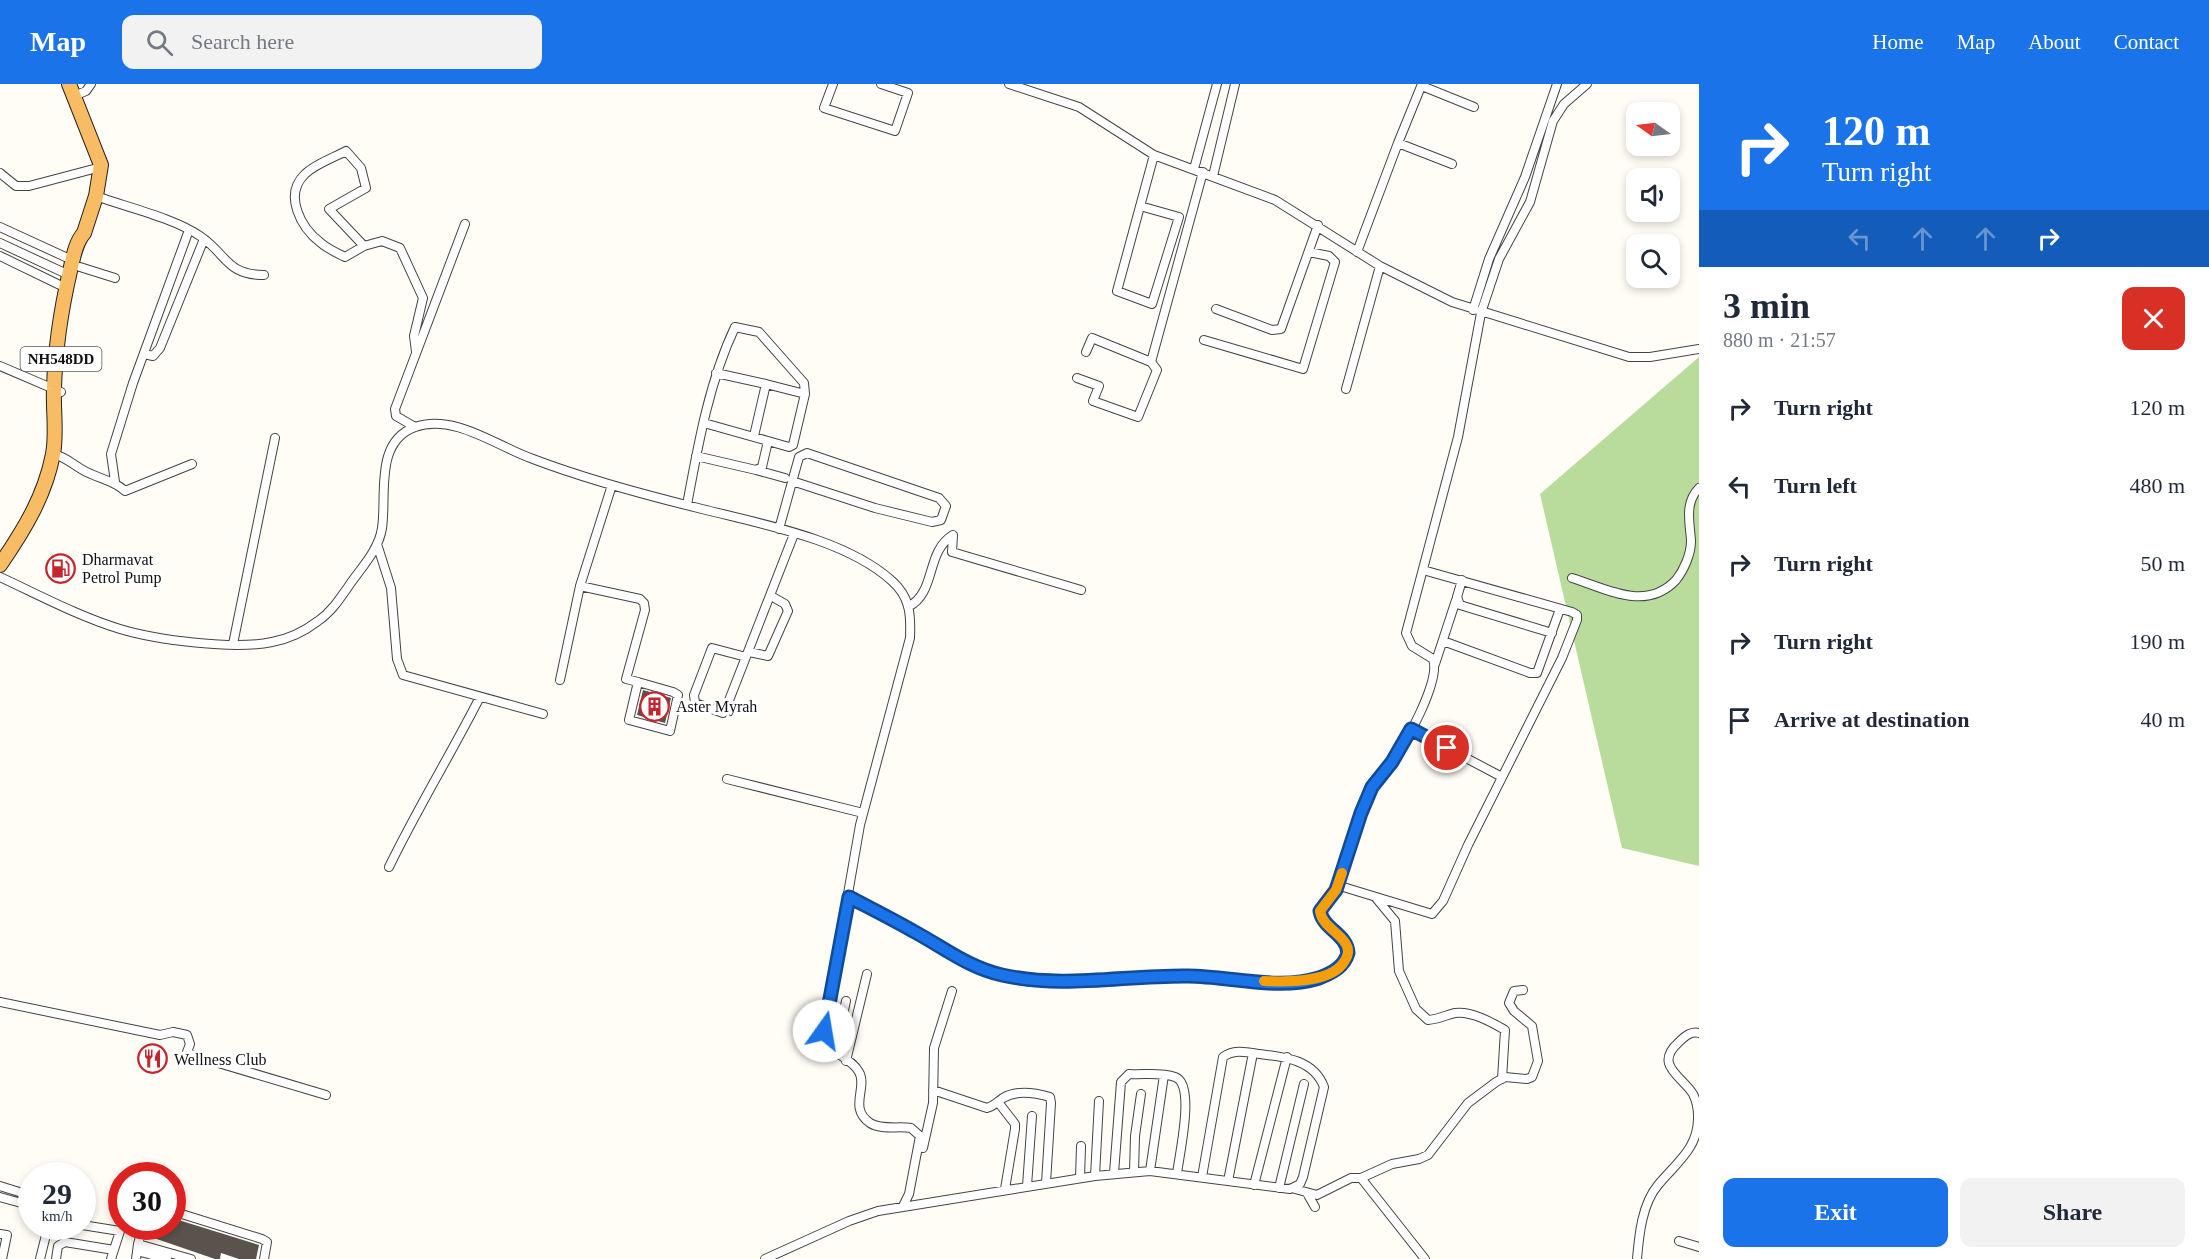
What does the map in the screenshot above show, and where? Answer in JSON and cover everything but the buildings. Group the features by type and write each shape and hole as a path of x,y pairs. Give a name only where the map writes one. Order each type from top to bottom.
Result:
{"highway":[{"path":"72,90 98,158"},
{"name":"NH548DD","path":"0,576 31,528 47,489 57,455 58,331 80,238 84,233 96,196 98,158"},
{"name":"NH548DD","path":"3,556 20,536 47,489"}],"street":[{"path":"72,90 86,92 91,84"},
{"path":"833,84 824,108 895,131 908,93 881,84"},
{"path":"1009,84 1079,107 1154,155 1275,200 1380,266 1452,302 1629,357 1650,357 1699,349"},
{"path":"1151,362 1199,171 1217,84"},
{"path":"1213,176 1235,84"},
{"path":"1435,664 1431,655 1412,646 1406,636 1458,437 1477,311 1489,259 1525,177 1557,84"},
{"path":"1477,311 1499,259 1530,202 1557,113 1587,84"},
{"path":"1357,252 1422,85 1474,107"},
{"path":"1398,143 1452,164"},
{"path":"364,246 329,209 366,188 361,168 346,151 303,176 297,184 296,210 306,228 320,243 345,257 364,246 382,241 400,248 423,298 414,336 416,355"},
{"path":"1140,206 1179,217 1152,304 1117,291 1140,206 1154,155"},
{"path":"0,173 16,186 29,186 98,158"},
{"path":"96,196 189,230 204,239 239,272 264,275"},
{"path":"415,427 395,413 465,224"},
{"path":"1216,309 1272,330 1281,329 1318,225"},
{"path":"0,227 72,276"},
{"path":"115,482 111,454 189,230"},
{"path":"144,354 153,356 160,348 204,239"},
{"path":"0,243 72,276"},
{"path":"1204,340 1303,369 1335,262 1329,256 1309,252"},
{"path":"0,256 72,276 115,278"},
{"path":"1346,389 1380,266"},
{"path":"687,505 696,456 704,423 716,374 720,359 735,327 759,332 804,383 805,394 793,445 789,447 704,423"},
{"path":"1077,378 1099,386 1093,401 1138,417 1157,370 1151,362 1092,338 1086,352"},
{"path":"0,366 57,391"},
{"path":"716,374 805,394"},
{"path":"754,436 766,384"},
{"path":"0,576 64,608 120,629 179,641 233,644 271,642 298,633 318,622 333,609 377,544 382,529 383,489 389,452 400,437 415,427 449,425 466,429 533,460 612,485 779,529 833,547 864,561 891,580 906,596 910,638 863,813 824,1031 826,1042 835,1052 856,1067 862,1078 858,1098 861,1112 868,1121 877,1126 928,1131"},
{"path":"233,644 275,438"},
{"path":"756,470 762,467 768,441"},
{"path":"696,456 756,470 789,480 875,508 932,522 941,520 946,506 939,498 811,454 802,454 789,480 779,529"},
{"path":"57,455 89,474 115,482 125,491 192,464"},
{"path":"560,680 580,586 612,485"},
{"path":"1572,578 1638,598 1657,595 1670,586 1679,576 1687,559 1691,544 1689,512 1695,492 1699,488"},
{"path":"771,596 785,604 788,611 768,656 747,654 712,648 694,695 695,703 723,712 747,654 771,596 794,534"},
{"path":"908,607 921,598 940,544 952,535 952,552 1081,590"},
{"path":"377,544 391,588 399,670 410,678 543,714"},
{"path":"849,897 914,931 970,965 1003,976 1081,981 1186,976 1283,982 1319,978 1338,969 1346,959 1348,947 1320,915 1322,907 1340,886 1432,914 1443,901 1562,658 1576,624 1577,615 1560,609 1423,570"},
{"path":"1336,890 1361,813 1372,787 1392,762 1411,729 1433,679 1435,664 1462,580"},
{"path":"580,586 640,599 644,603 645,610 626,679 638,682 673,692 678,695 670,731 628,720 638,682"},
{"path":"1456,600 1465,607 1552,633"},
{"path":"1443,641 1534,674 1541,666 1560,609"},
{"path":"389,867 413,817 453,751 480,697"},
{"path":"1411,729 1502,777"},
{"path":"727,779 863,813"},
{"path":"1376,897 1395,921 1399,971 1416,1009 1428,1020 1441,1019 1454,1013 1469,1014 1505,1030 1502,1079"},
{"path":"846,1061 867,974"},
{"path":"765,1259 849,1221 878,1211 1005,1189 1114,1173 1150,1171 1320,1194 1351,1178 1361,1178 1392,1164 1419,1159 1428,1155 1468,1103 1502,1079 1532,1077 1538,1067 1533,1026 1514,1011 1509,1003 1514,991 1522,990"},
{"path":"907,1205 931,1119 934,1048 952,991"},
{"path":"835,1052 846,1001"},
{"path":"0,1002 160,1035 173,1032 187,1035 188,1052 195,1056 326,1095"},
{"path":"1637,1259 1641,1227 1651,1196 1658,1184 1684,1157 1696,1134 1699,1118 1697,1104 1692,1092 1670,1070 1669,1061 1677,1043 1689,1033 1699,1033"},
{"path":"1202,1177 1221,1060 1234,1051 1287,1057 1317,1072 1324,1087 1303,1177 1295,1189"},
{"path":"1228,1181 1253,1053"},
{"path":"1254,1185 1287,1057"},
{"path":"1114,1173 1123,1078 1129,1074 1164,1075 1176,1077 1184,1083 1186,1090 1177,1174"},
{"path":"1150,1171 1164,1075"},
{"path":"1279,1188 1304,1084"},
{"path":"933,1090 987,1108 1005,1096 1018,1093 1050,1097 1052,1103 1046,1183"},
{"path":"1134,1172 1135,1136 1141,1094"},
{"path":"1095,1176 1099,1101"},
{"path":"998,1102 1015,1124 1005,1189"},
{"path":"1027,1186 1032,1116"},
{"path":"907,1205 920,1142 915,1130"},
{"path":"1080,1178 1081,1146"},
{"path":"1361,1178 1425,1259"},
{"path":"0,1186 18,1192"},
{"path":"1307,1193 1315,1207"},
{"path":"0,1197 18,1202"},
{"path":"186,1215 262,1239 267,1242 264,1259"},
{"path":"56,1259 58,1246 65,1242 113,1254 120,1234 118,1230 96,1227"},
{"path":"0,1234 7,1236 2,1259"},
{"path":"40,1259 45,1240"},
{"path":"1679,1241 1699,1246"},
{"path":"137,1251 167,1259"},
{"path":"137,1251 191,1259"}],"green space":[{"path":"1699,357 1699,866 1622,848 1540,494"}],"slow traffic":[{"path":"1264,981 1283,982 1319,978 1342,966 1348,953 1348,947 1320,915 1322,907 1336,890 1342,873"}],"place":[{"name":"Dharmavat Petrol Pump","path":"61,568"},
{"name":"Aster Myrah","path":"655,706"},
{"name":"Wellness Club","path":"153,1059"}],"route":[{"path":"824,1031 849,897 914,931 970,965 1003,976 1081,981 1186,976 1283,982 1319,978 1342,966 1348,953 1348,947 1324,921 1320,911 1336,890 1361,813 1372,787 1392,762 1411,729 1447,748"}]}
